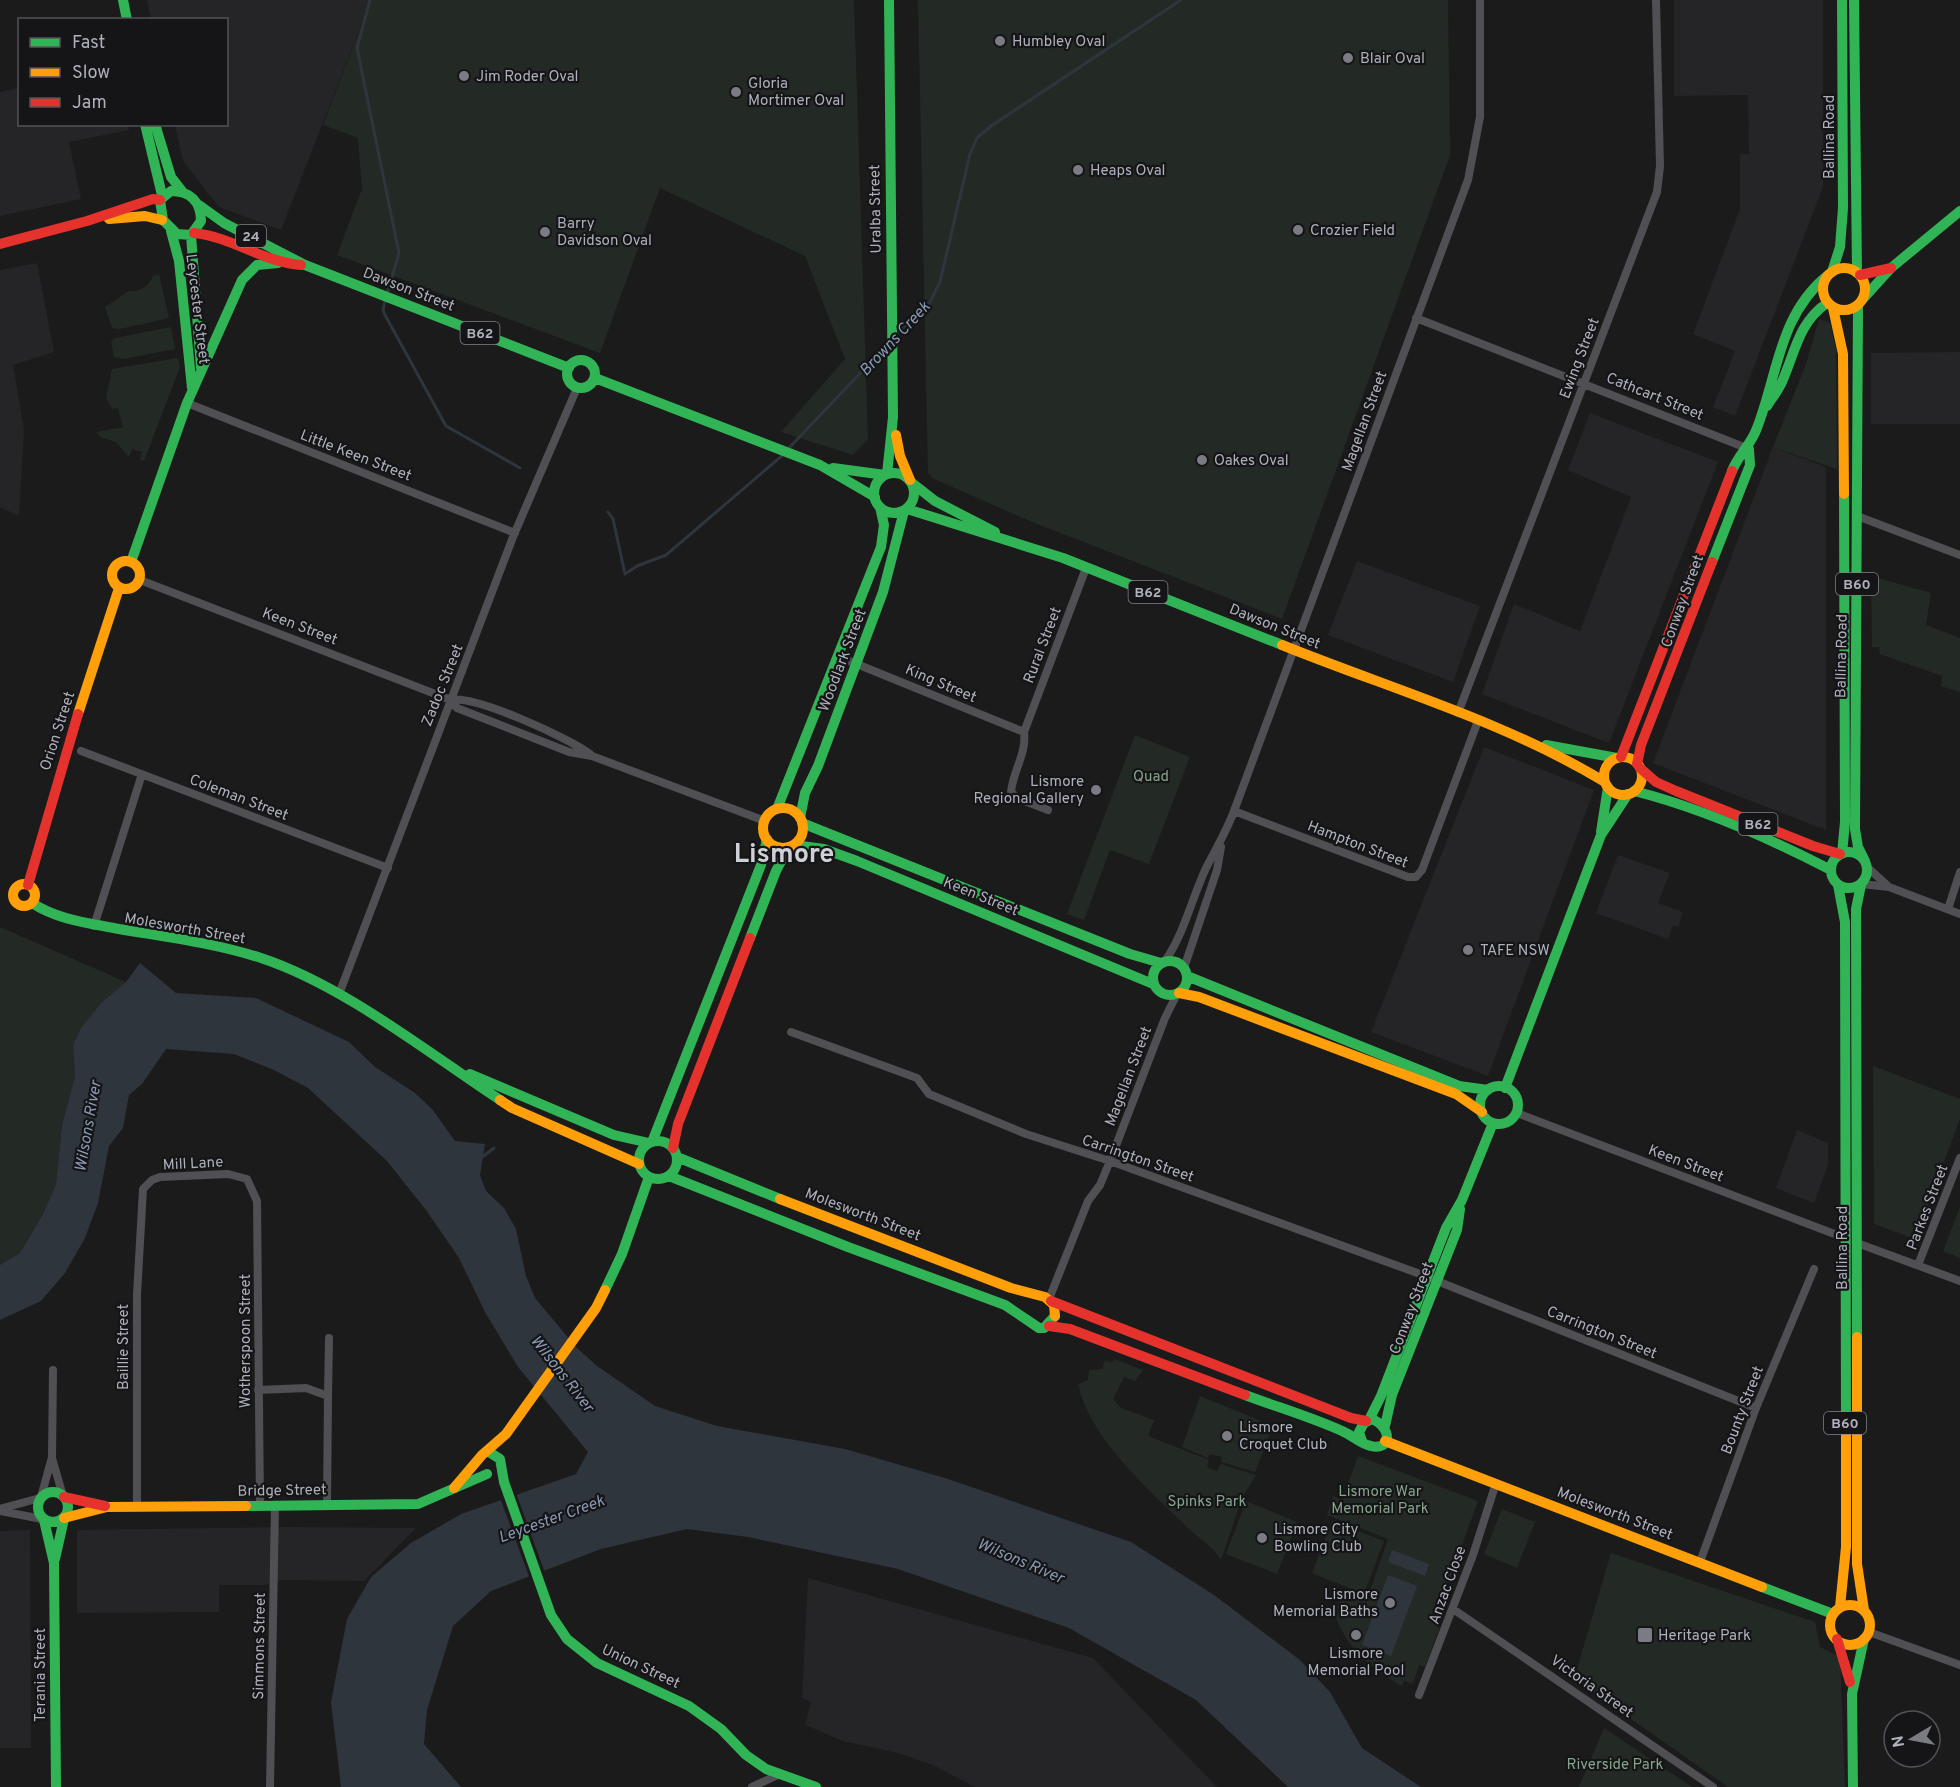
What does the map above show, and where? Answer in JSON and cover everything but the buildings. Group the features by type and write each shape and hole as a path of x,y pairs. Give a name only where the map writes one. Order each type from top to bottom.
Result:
{"main road":[{"path":"123,0 127,18"},
{"name":"Uralba Street","path":"886,475 893,417 889,0"},
{"name":"Ballina Road","path":"1829,274 1840,247 1842,225 1842,0"},
{"name":"Ballina Road","path":"1854,0 1858,274"},
{"path":"145,126 161,198 162,220"},
{"path":"156,126 171,177 182,191 199,205 202,219 193,234 201,372"},
{"path":"0,244 87,221 161,198 171,191 182,191"},
{"name":"Dawson Street","path":"199,205 224,225 277,248 305,266 569,368"},
{"path":"1830,305 1843,311 1860,302 1891,268 1960,211"},
{"path":"87,221 146,216 162,220 171,231"},
{"name":"B62","path":"171,231 180,235 193,234"},
{"name":"Leycester Street","path":"171,231 179,261 192,391"},
{"name":"Dawson Street","path":"193,234 214,236 279,263 305,266"},
{"path":"131,562 187,403 245,274 257,265 279,263"},
{"path":"1829,274 1843,268 1858,274 1891,268"},
{"name":"B60","path":"1829,274 1823,291 1830,305"},
{"name":"Conway Street","path":"1638,766 1641,746 1750,465 1749,449 1763,411 1771,377 1797,308 1811,288 1829,274"},
{"name":"B60","path":"1858,274 1865,289 1860,302"},
{"name":"Ballina Road","path":"1860,302 1855,829 1858,847 1866,864"},
{"name":"Ballina Road","path":"1830,305 1841,336 1843,354 1845,822 1841,854"},
{"name":"Conway Street","path":"1763,411 1782,384 1807,319 1814,310 1830,305"},
{"name":"B62","path":"569,368 578,361 586,361 595,370 595,378 820,465 855,483 889,512 905,510"},
{"path":"569,368 568,378 577,388 586,388 595,378"},
{"name":"Uralba Street","path":"893,417 900,456 911,481"},
{"name":"Conway Street","path":"1619,757 1737,459 1749,449"},
{"name":"B62","path":"820,465 886,475 897,473 911,481"},
{"path":"878,502 875,487 886,475"},
{"path":"905,510 914,494 911,481"},
{"name":"Dawson Street","path":"911,481 936,501 983,523 1000,536"},
{"name":"Woodlark Street","path":"777,809 870,571 883,547 885,528 878,502"},
{"name":"Dawson Street","path":"905,510 1000,536 1295,649 1539,745 1606,785"},
{"name":"Woodlark Street","path":"801,820 805,793 883,592 905,510"},
{"path":"131,562 138,568 140,580 133,588 119,588 112,579 113,570 119,563 131,562"},
{"name":"Orion Street","path":"28,885 59,771 119,588"},
{"name":"Dawson Street","path":"1539,745 1562,747 1594,757 1619,757"},
{"path":"1601,835 1606,785 1605,770 1619,757"},
{"name":"B62","path":"1619,757 1638,766 1656,782 1676,791 1813,846 1841,854"},
{"path":"1505,1088 1601,835 1641,781 1638,766"},
{"name":"B62","path":"1606,785 1617,794 1631,793 1670,800 1800,854 1831,870"},
{"path":"777,809 790,810 801,820 802,835 791,846 776,871 682,1113 675,1152 676,1167 669,1176 660,1179 649,1177 639,1164 640,1152 650,1143 663,1118 762,865 767,839 765,821 777,809"},
{"name":"Keen Street","path":"801,820 838,839 1110,946 1163,962"},
{"path":"767,839 776,847 791,846"},
{"name":"Keen Street","path":"791,846 824,849 846,857 1154,984"},
{"path":"1841,854 1852,852 1866,864"},
{"name":"B60","path":"1838,885 1831,870 1833,861 1841,854"},
{"name":"B60","path":"1861,884 1867,876 1866,864"},
{"path":"1838,885 1847,889 1861,884"},
{"name":"Ballina Road","path":"1861,884 1856,909 1857,1564 1864,1610"},
{"path":"0,890 12,894 18,906 26,907 32,903 35,893 28,885 18,885 12,894"},
{"name":"Ballina Road","path":"1837,1611 1846,1547 1845,922 1838,885"},
{"name":"Molesworth Street","path":"32,903 57,916 94,926 216,946 261,958 302,974 339,994 451,1066 495,1098 527,1116 639,1164"},
{"path":"1163,962 1178,963 1185,972 1204,985 1460,1086 1488,1090 1505,1088 1515,1095 1517,1113 1509,1121 1493,1123 1482,1112 1456,1094 1199,997 1160,993 1154,984 1154,970 1163,962"},
{"path":"1178,994 1186,984 1185,972"},
{"name":"Molesworth Street","path":"451,1066 614,1135 650,1143"},
{"path":"1482,1112 1482,1100 1488,1090"},
{"name":"Conway Street","path":"1385,1426 1392,1395 1432,1280 1446,1228 1462,1200 1493,1123"},
{"path":"650,1143 662,1141 675,1152"},
{"name":"Molesworth Street","path":"675,1152 701,1169 1047,1299 1351,1418 1368,1421"},
{"path":"669,1176 848,1247 1005,1305 1034,1327 1049,1326 1070,1329 1342,1431 1362,1442 1374,1448 1385,1441 1385,1426 1378,1420 1368,1421 1359,1432 1362,1442"},
{"name":"Bridge Street","path":"64,1518 107,1507 418,1504 439,1497 454,1488 506,1434 596,1308 614,1274 649,1177"},
{"name":"Conway Street","path":"1368,1421 1457,1230 1462,1200"},
{"path":"1025,1318 1028,1303 1047,1299 1056,1313 1049,1326"},
{"name":"Bridge Street","path":"501,1462 506,1434"},
{"name":"Molesworth Street","path":"1385,1441 1700,1562 1837,1611"},
{"path":"490,1474 499,1471 501,1462 495,1452 484,1455 480,1468 490,1474 504,1482"},
{"name":"Union Street","path":"501,1462 504,1482 551,1615 567,1639 597,1663 689,1706 721,1729 755,1762 816,1787"},
{"name":"Bridge Street","path":"454,1488 467,1485 490,1474"},
{"path":"50,1492 63,1496 68,1507 64,1518 54,1523 43,1520 37,1509 41,1497 50,1492"},
{"name":"Bridge Street","path":"63,1496 107,1507"},
{"name":"Terania Street","path":"56,1787 54,1563 64,1518"},
{"name":"Terania Street","path":"43,1520 54,1563"},
{"path":"1837,1611 1850,1605 1864,1610"},
{"name":"B60","path":"1853,1787 1852,1686 1854,1666 1870,1621 1864,1610"},
{"name":"B60","path":"1837,1611 1831,1630 1837,1639 1852,1686"},
{"path":"1837,1639 1847,1644 1866,1636"}],"street":[{"name":"Magellan Street","path":"1163,962 1180,936 1207,866 1222,841 1234,811 1468,180 1480,117 1480,0"},
{"name":"Ewing Street","path":"1458,713 1657,192 1660,166 1656,0"},
{"name":"Cathcart Street","path":"1416,318 1749,449"},
{"name":"Zadoc Street","path":"339,994 515,533 577,388"},
{"name":"Little Keen Street","path":"187,403 515,533"},
{"path":"1857,516 1960,555"},
{"name":"Rural Street","path":"1024,732 1086,568"},
{"name":"Keen Street","path":"140,580 451,700 458,708 569,752 592,756 765,821"},
{"name":"King Street","path":"837,656 1024,732"},
{"name":"Hampton Street","path":"1234,811 1408,877 1416,877 1422,870 1478,721"},
{"path":"1024,732 1026,743 1012,782 1011,792 1017,798 1048,810"},
{"name":"Coleman Street","path":"81,751 388,868"},
{"path":"94,926 142,774"},
{"name":"Magellan Street","path":"1185,972 1217,870 1222,841"},
{"path":"1866,864 1888,887"},
{"path":"1948,909 1960,872"},
{"path":"1861,884 1888,887 1960,914"},
{"name":"Magellan Street","path":"1047,1299 1088,1201 1100,1185 1164,1018 1178,994"},
{"name":"Carrington Street","path":"791,1032 917,1078 928,1094 1026,1134 1110,1161 1432,1280 1756,1408"},
{"name":"Keen Street","path":"1517,1113 1845,1238"},
{"name":"Parkes Street","path":"1918,1265 1960,1158"},
{"name":"Mill Lane","path":"143,1190 152,1180 160,1177 228,1174 243,1176 247,1179"},
{"name":"Wotherspoon Street","path":"247,1179 257,1202 260,1505"},
{"name":"Baillie Street","path":"137,1506 136,1295 143,1190"},
{"path":"1857,1243 1960,1281"},
{"name":"Bounty Street","path":"1700,1562 1756,1408 1814,1269"},
{"path":"327,1504 329,1338"},
{"path":"0,1510 41,1497 52,1457 53,1370"},
{"path":"258,1390 306,1388 328,1396"},
{"path":"52,1457 63,1496"},
{"name":"Anzac Close","path":"1419,1695 1453,1609 1496,1483"},
{"name":"Simmons Street","path":"270,1787 275,1505"},
{"path":"0,1510 43,1520"},
{"name":"Victoria Street","path":"1453,1609 1713,1787"},
{"path":"1866,1636 1960,1665"},
{"path":"752,1787 780,1774"}],"shaded area":[{"path":"147,0 371,0 281,230 219,207 183,161 175,126 228,126 228,18 151,18"},
{"path":"1674,0 1823,0 1823,187 1735,416 1713,407 1735,351 1693,334 1740,209 1740,154 1749,154 1748,95 1674,96"},
{"path":"18,88 18,126 128,126 129,130 69,142 81,199 0,216 0,92"},
{"path":"37,263 54,352 13,365 24,429 19,516 0,507 0,270"},
{"path":"1960,352 1960,424 1871,424 1871,353"},
{"path":"1590,413 1718,462 1609,743 1482,694 1514,604 1580,631 1631,497 1568,470"},
{"path":"1773,447 1826,467 1826,830 1653,763"},
{"path":"1357,561 1480,606 1453,682 1328,635"},
{"name":"TAFE NSW","path":"1484,747 1594,790 1488,1076 1371,1032"},
{"path":"1618,855 1670,873 1658,903 1683,912 1678,927 1673,925 1668,939 1596,913"},
{"path":"1797,1130 1828,1143 1828,1165 1814,1203 1776,1188"},
{"path":"416,1528 364,1581 282,1580 265,1585 219,1585 219,1612 77,1613 77,1530"},
{"path":"30,1530 31,1748 0,1748 0,1531"},
{"path":"808,1578 1093,1658 1217,1787 975,1787 933,1765 898,1753 843,1741 805,1725 811,1702 802,1698"}],"green space":[{"path":"371,0 854,0 868,439 853,455 781,432 845,359 805,256 660,188 600,353 337,255 362,189 358,138 323,125"},
{"path":"918,0 1448,0 1450,155 1282,619 1032,522 932,478 928,472"},
{"path":"159,274 169,318 120,329 112,328 105,307 129,291 144,288 153,276"},
{"path":"1819,319 1830,323 1836,349 1837,469 1773,447 1806,364"},
{"path":"171,327 175,349 123,359 114,357 111,341 115,338"},
{"path":"178,358 180,367 144,461 140,460 142,452 132,449 129,457 116,442 100,437 96,432 123,427 118,408 112,409 106,398 112,369"},
{"path":"1871,576 1931,593 1926,625 1960,638 1960,692 1941,686 1942,676 1880,654 1879,647 1872,647"},
{"name":"Quad","path":"1135,735 1190,757 1149,864 1110,850 1084,920 1067,914"},
{"path":"0,927 126,982 103,1001 73,1045 75,1076 62,1125 56,1184 43,1214 20,1253 0,1265"},
{"path":"1873,1066 1960,1099 1960,1119 1915,1239 1874,1224"},
{"path":"1960,1207 1960,1258 1943,1251"},
{"name":"Spinks Park","path":"1114,1359 1143,1370 1135,1381 1124,1377 1113,1399 1121,1408 1154,1420 1148,1436 1209,1460 1207,1467 1217,1471 1221,1464 1256,1475 1242,1498 1221,1560 1139,1480 1108,1444 1095,1424 1078,1384 1088,1380 1089,1370 1102,1369 1105,1360 1112,1363"},
{"name":"Lismore Croquet Club","path":"1200,1396 1273,1426 1255,1472 1221,1462 1222,1457 1210,1454 1208,1458 1182,1447"},
{"name":"Lismore War Memorial Park","path":"1358,1456 1478,1501 1434,1623 1440,1626 1425,1667 1419,1665 1413,1684 1404,1681 1402,1686 1371,1666 1355,1650 1341,1630 1336,1618 1339,1609 1337,1607 1344,1592 1363,1599 1369,1593 1388,1539 1327,1515 1333,1496 1342,1500"},
{"name":"Lismore City Bowling Club","path":"1246,1501 1297,1522 1277,1574 1226,1554"},
{"path":"1502,1509 1535,1522 1517,1568 1484,1554"},
{"name":"Lismore City Bowling Club","path":"1332,1521 1384,1541 1364,1594 1312,1573"},
{"name":"Heritage Park","path":"1611,1553 1815,1622 1820,1647 1840,1657 1845,1787 1728,1787 1574,1679"},
{"name":"Riverside Park","path":"1604,1728 1692,1787 1579,1787"}],"water":[{"path":"140,963 176,993 256,998 349,1042 375,1067 415,1093 432,1109 455,1141 485,1144 480,1175 486,1191 504,1208 516,1229 526,1276 535,1298 576,1347 597,1366 655,1406 717,1426 845,1449 945,1478 1131,1542 1214,1595 1300,1660 1330,1692 1362,1748 1421,1787 1288,1787 1196,1700 1069,1628 898,1569 748,1537 687,1529 601,1549 491,1591 453,1626 427,1710 424,1744 461,1787 341,1787 331,1702 347,1619 371,1577 411,1543 461,1514 576,1474 588,1452 518,1367 485,1312 459,1258 426,1210 387,1161 308,1088 274,1070 234,1054 166,1049 142,1084 129,1095 123,1128 109,1146 98,1203 85,1238 65,1273 41,1301 0,1320 0,1265 20,1253 43,1214 56,1184 62,1125 75,1076 73,1045 81,1028 103,1001 126,982"},
{"name":"Lismore Memorial Baths","path":"1392,1550 1429,1564 1425,1576 1388,1562"},
{"name":"Lismore Memorial Baths","path":"1388,1575 1417,1586 1391,1656 1362,1645"}],"pier":[{"path":"516,1493 545,1573 530,1579 500,1498"}],"waterway":[{"path":"370,0 357,48 399,253 387,294"},
{"name":"Browns Creek","path":"895,336 930,302 940,282 970,154 977,138 991,126 1181,0"},
{"path":"385,300 383,310 385,315 446,426 520,468"},
{"name":"Browns Creek","path":"788,449 889,343"},
{"name":"Browns Creek","path":"608,512 613,519 625,574 637,566 666,555 784,454"},
{"name":"Browns Creek","path":"481,1158 494,1148"}],"traffic: fast":[{"path":"123,0 127,18"},
{"path":"887,474 893,417 889,0"},
{"path":"1832,272 1840,247 1843,208 1842,0"},
{"path":"1854,0 1857,273"},
{"path":"145,126 162,195"},
{"path":"156,126 171,177 182,191"},
{"path":"171,191 189,195 197,203 201,221 191,235 177,234 163,220 160,200 171,191"},
{"path":"199,205 224,223 305,265 569,368"},
{"path":"1862,300 1891,268 1960,211"},
{"path":"171,231 179,261 192,388"},
{"path":"191,235 201,368"},
{"path":"131,562 187,403 242,280 257,265 278,263"},
{"path":"1732,471 1757,428 1789,327 1811,292 1827,276"},
{"path":"1767,406 1782,382 1803,329 1817,311 1827,303"},
{"path":"1858,305 1855,829 1858,847 1865,861"},
{"path":"581,360 591,364 595,374 591,384 581,388 571,384 567,374 571,364 581,360"},
{"path":"595,378 820,465 875,497"},
{"path":"1712,562 1750,465 1749,449"},
{"path":"833,468 885,475"},
{"path":"894,473 908,479 914,493 908,507 894,513 880,507 874,493 880,479 894,473"},
{"path":"912,483 935,501 995,532"},
{"path":"1842,854 1845,822 1844,494"},
{"path":"777,809 881,547 884,525 880,507"},
{"path":"907,509 1063,558 1282,645"},
{"path":"800,818 805,793 818,766 883,592 904,511"},
{"path":"1546,745 1617,758"},
{"path":"1601,832 1608,787"},
{"path":"1634,791 1685,806 1735,825 1831,870"},
{"path":"1505,1088 1601,835 1628,794"},
{"path":"802,823 1130,954 1161,963"},
{"path":"652,1142 761,865 767,839"},
{"path":"794,845 824,849 857,861 1153,984"},
{"path":"750,938 776,871 788,848"},
{"path":"1849,852 1862,857 1867,870 1862,883 1849,888 1836,883 1831,870 1836,857 1849,852"},
{"path":"1838,885 1845,922 1846,1423"},
{"path":"1857,1337 1856,909 1861,885"},
{"path":"32,903 42,909 74,920 226,948 292,970 323,985 384,1021 500,1100"},
{"path":"1170,961 1182,966 1187,978 1182,990 1170,995 1158,990 1153,978 1158,966 1170,961"},
{"path":"1187,976 1459,1086 1488,1090"},
{"path":"470,1074 614,1135 649,1143"},
{"path":"1499,1086 1512,1092 1518,1105 1512,1118 1499,1124 1486,1118 1480,1105 1486,1092 1499,1086"},
{"path":"1369,1420 1381,1396 1446,1228 1462,1200 1493,1123"},
{"path":"658,1141 672,1146 677,1160 672,1174 658,1179 644,1174 639,1160 644,1146 658,1141"},
{"path":"677,1157 780,1199"},
{"path":"669,1176 848,1247 1005,1305 1039,1328 1044,1328 1055,1316"},
{"path":"605,1290 622,1254 649,1177"},
{"path":"1385,1426 1392,1395 1457,1230 1460,1209"},
{"path":"1245,1395 1330,1426 1367,1445 1377,1447 1382,1445 1387,1438 1384,1428 1372,1419 1364,1423 1359,1432 1362,1441"},
{"path":"489,1452 500,1459 504,1482 551,1615 567,1639 597,1663 689,1706 721,1729 746,1755 766,1769 816,1787"},
{"path":"246,1506 418,1504 487,1474"},
{"path":"53,1492 64,1496 68,1507 64,1518 53,1522 42,1518 38,1507 42,1496 53,1492"},
{"path":"55,1559 64,1519"},
{"path":"44,1520 54,1563 56,1787"},
{"path":"1762,1587 1833,1614"},
{"path":"1853,1787 1852,1694 1864,1639"}],"traffic: slow":[{"path":"109,219 145,216 162,220"},
{"path":"1844,268 1852,269 1859,274 1864,281 1865,289 1864,297 1859,304 1852,309 1844,310 1836,309 1829,304 1824,297 1823,289 1824,281 1829,274 1836,269 1844,268"},
{"path":"1833,308 1843,354 1844,494"},
{"path":"896,435 900,456 910,480"},
{"path":"126,561 136,565 140,575 136,585 126,589 116,585 112,575 116,565 126,561"},
{"path":"78,714 119,588"},
{"path":"1282,645 1487,723 1567,760 1605,782"},
{"path":"1623,757 1636,763 1642,776 1636,789 1623,795 1610,789 1604,776 1610,763 1623,757"},
{"path":"783,808 797,814 803,828 797,842 783,848 769,842 763,828 769,814 783,808"},
{"path":"20,884 28,884 35,891 35,895 35,899 28,906 20,906 13,899 13,891 20,884"},
{"path":"1179,993 1199,997 1456,1094 1482,1112"},
{"path":"500,1100 512,1108 639,1164"},
{"path":"780,1199 1011,1288 1045,1297 1054,1305 1055,1316"},
{"path":"454,1488 482,1455 506,1434 596,1308 605,1290"},
{"path":"1857,1337 1857,1564 1864,1610"},
{"path":"1840,1607 1846,1547 1846,1423"},
{"path":"1385,1441 1762,1587"},
{"path":"64,1518 107,1507 246,1506"},
{"path":"1850,1605 1864,1611 1870,1625 1864,1639 1850,1645 1836,1639 1830,1625 1836,1611 1850,1605"}],"traffic: jam":[{"path":"0,244 87,221 153,199 160,200"},
{"path":"194,233 208,235 274,259 301,265"},
{"path":"1860,275 1891,268"},
{"path":"1621,757 1732,471"},
{"path":"1637,764 1641,745 1712,562"},
{"path":"28,885 78,714"},
{"path":"1640,768 1656,782 1676,791 1813,846 1840,854"},
{"path":"673,1148 678,1124 750,938"},
{"path":"1051,1301 1351,1418 1366,1421"},
{"path":"1049,1326 1070,1329 1245,1395"},
{"path":"64,1497 105,1506"},
{"path":"1837,1639 1850,1682"}],"place":[{"name":"Humbley Oval","path":"1000,41"},
{"name":"Blair Oval","path":"1348,58"},
{"name":"Jim Roder Oval","path":"464,76"},
{"name":"Gloria Mortimer Oval","path":"736,92"},
{"name":"Heaps Oval","path":"1078,170"},
{"name":"Crozier Field","path":"1298,230"},
{"name":"Barry Davidson Oval","path":"545,232"},
{"name":"Oakes Oval","path":"1202,460"},
{"name":"Lismore Regional Gallery","path":"1096,790"},
{"name":"TAFE NSW","path":"1468,950"},
{"name":"Lismore Croquet Club","path":"1227,1436"},
{"name":"Lismore City Bowling Club","path":"1262,1538"},
{"name":"Lismore Memorial Baths","path":"1390,1603"},
{"name":"Lismore Memorial Pool","path":"1356,1635"},
{"name":"Heritage Park","path":"1645,1635"}],"district":[{"name":"Lismore","path":"784,853"}],"water label":[{"name":"Wilsons River","path":"87,1126"},
{"name":"Wilsons River","path":"563,1373"},
{"name":"Leycester Creek","path":"551,1518"},
{"name":"Wilsons River","path":"1021,1560"}]}
